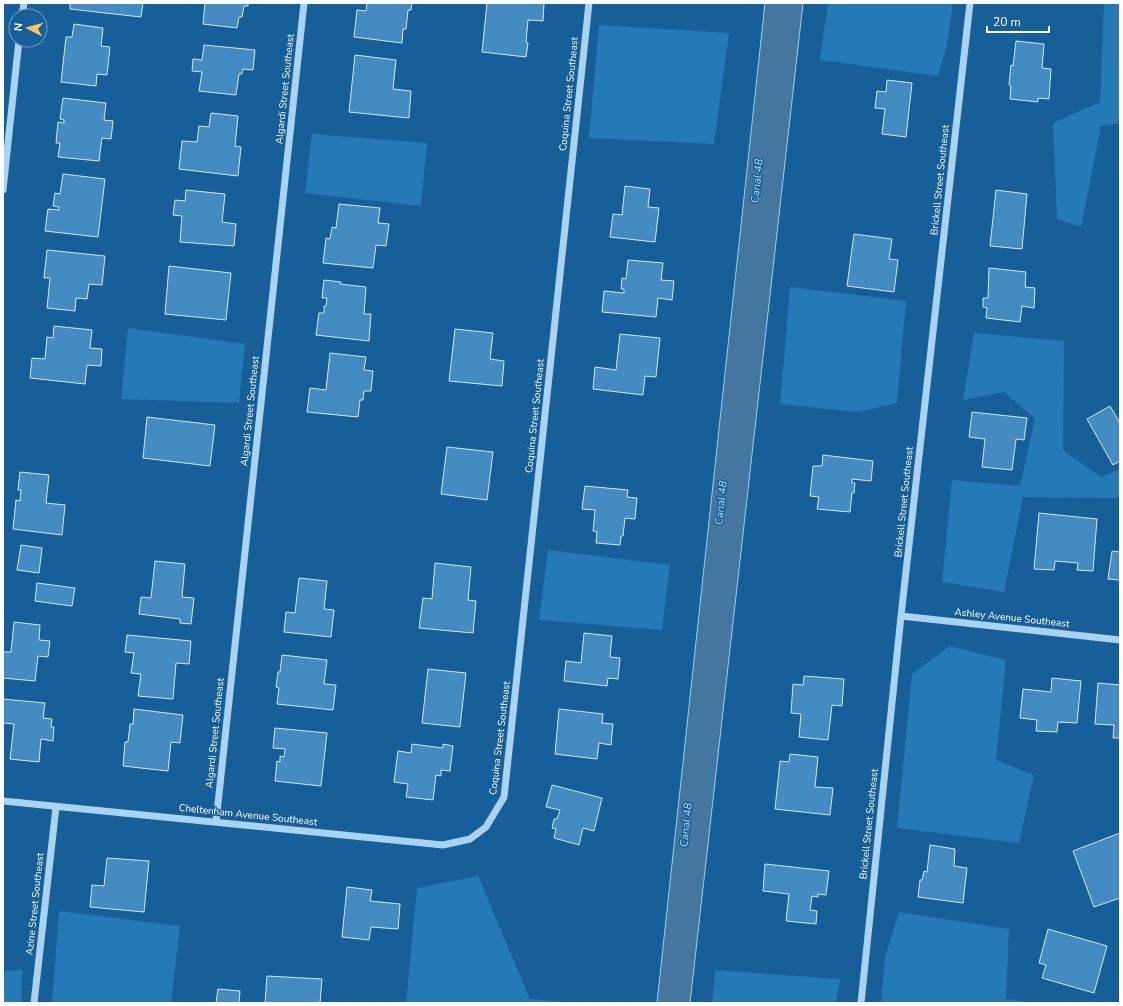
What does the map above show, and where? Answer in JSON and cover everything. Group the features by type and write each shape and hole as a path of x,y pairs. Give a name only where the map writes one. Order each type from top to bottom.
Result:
{"street":[{"name":"Algardi Street Southeast","path":"216,822 304,3"},
{"name":"Coquina Street Southeast","path":"486,827 504,797 589,3"},
{"name":"Brickell Street Southeast","path":"861,1003 901,616 970,3"},
{"path":"3,190 19,48"},
{"name":"Ashley Avenue Southeast","path":"901,616 1120,640"},
{"name":"Cheltenham Avenue Southeast","path":"3,801 443,845 470,840 486,827"},
{"name":"Azine Street Southeast","path":"34,1003 56,807"}],"shaded area":[{"path":"828,3 953,3 947,45 938,76 820,60"},
{"path":"1104,3 1120,3 1120,123 1101,126 1081,227 1057,219 1053,123 1100,102"},
{"path":"599,25 729,33 714,144 589,138"},
{"path":"312,134 427,143 421,206 305,193"},
{"path":"790,287 906,301 897,403 857,412 780,404"},
{"path":"128,328 245,344 239,403 121,399"},
{"path":"974,333 1064,341 1063,450 1101,477 1120,469 1120,498 1023,497 1004,592 942,582 952,480 1020,486 1035,419 1004,392 963,400"},
{"path":"548,550 670,565 662,630 539,620"},
{"path":"950,646 1006,660 996,760 1034,775 1019,843 897,828 912,674"},
{"path":"478,876 530,999 572,1003 406,1003 417,888"},
{"path":"59,911 180,926 171,1003 52,1003"},
{"path":"899,912 1009,929 1006,999 1033,1003 881,1003 885,957"},
{"path":"22,970 22,1003 3,1003 3,971"},
{"path":"715,970 840,979 836,1003 712,1003"}],"water":[{"name":"Canal 48","path":"765,3 803,3 690,1003 657,1003"}],"building":[{"path":"70,3 143,3 141,17 70,9"},
{"path":"205,3 248,3 248,6 244,6 242,17 239,17 237,28 203,24"},
{"path":"367,3 412,3 411,10 408,10 406,29 403,29 402,43 354,37 357,10 366,11"},
{"path":"487,3 544,3 543,21 528,20 526,42 528,43 526,57 482,52"},
{"path":"74,24 103,28 101,46 110,47 107,75 97,74 96,86 61,82 66,37 72,37"},
{"path":"1016,41 1044,44 1042,68 1051,69 1049,99 1038,98 1038,102 1010,99 1011,86 1009,85 1011,65 1013,66"},
{"path":"204,45 255,50 253,70 243,69 242,74 239,74 236,95 199,91 202,72 192,71 193,59 202,60"},
{"path":"355,55 396,60 393,89 411,91 409,118 349,112"},
{"path":"887,80 912,83 906,137 882,134 885,109 875,108 877,91 886,92"},
{"path":"63,98 106,103 104,120 113,121 111,139 102,138 99,161 58,157 60,143 56,143 58,122 64,123 64,120 60,119"},
{"path":"211,113 238,116 235,146 241,147 238,176 179,169 182,141 197,142 199,126 209,127"},
{"path":"63,174 105,179 98,237 45,231 48,209 59,210 59,207 53,206 55,193 60,194"},
{"path":"625,186 650,189 648,207 659,208 655,242 610,237 613,214 622,215"},
{"path":"186,190 225,194 222,222 236,224 234,246 180,242 182,216 173,215 175,200 185,201"},
{"path":"996,190 1027,194 1022,249 990,246"},
{"path":"339,204 380,208 378,223 389,224 386,246 376,245 373,268 323,263 326,238 330,239 332,227 336,228"},
{"path":"854,234 892,239 889,259 898,260 894,292 847,286"},
{"path":"47,250 105,256 102,285 89,284 87,299 76,298 75,311 47,308 50,278 44,278"},
{"path":"628,260 663,263 661,280 674,281 672,300 658,298 656,317 602,312 604,291 624,293 624,289 621,289 622,278 626,279"},
{"path":"169,266 231,273 226,320 165,314"},
{"path":"989,268 1026,272 1025,287 1035,288 1034,308 1022,306 1020,322 986,318 987,308 983,307 983,298 988,298"},
{"path":"324,280 341,282 340,284 366,287 364,314 371,314 369,341 316,335 319,313 324,313 324,306 326,306 327,298 322,298"},
{"path":"54,326 92,330 90,348 102,349 101,366 87,365 85,384 30,378 32,358 45,359 47,337 53,338"},
{"path":"455,329 493,333 490,359 504,361 502,386 449,381"},
{"path":"620,334 660,338 656,377 645,376 643,395 593,389 595,367 616,370"},
{"path":"330,353 366,357 364,370 373,371 371,391 364,391 363,400 360,400 358,417 307,412 310,388 326,390"},
{"path":"1110,406 1120,423 1120,461 1113,465 1087,419"},
{"path":"972,412 1027,418 1024,440 1016,439 1012,470 982,467 985,439 969,437"},
{"path":"147,417 215,425 210,466 143,458"},
{"path":"447,447 493,452 487,500 441,494"},
{"path":"823,455 873,461 871,481 852,479 852,483 855,483 854,493 852,493 850,512 817,509 819,497 810,496 813,466 822,466"},
{"path":"20,472 49,475 46,503 65,505 62,535 13,529 16,500 20,501 21,490 18,490"},
{"path":"585,486 628,490 627,497 637,498 635,519 625,518 623,536 621,536 620,545 596,543 597,532 593,531 595,510 582,509"},
{"path":"1039,513 1097,519 1093,571 1077,570 1078,563 1055,561 1054,570 1034,569"},
{"path":"21,545 42,548 39,573 17,570"},
{"path":"1112,551 1120,552 1120,580 1108,579"},
{"path":"155,561 185,564 182,597 194,598 191,624 180,623 180,619 139,614 141,597 151,598"},
{"path":"435,563 471,567 468,600 476,601 473,633 419,628 423,598 432,599"},
{"path":"299,578 327,581 324,609 334,610 331,637 284,632 286,612 295,613"},
{"path":"37,583 75,588 72,606 35,601"},
{"path":"14,622 40,625 39,640 50,641 48,657 38,656 35,681 3,678 3,652 11,652"},
{"path":"584,633 612,636 610,657 620,658 618,679 608,678 607,686 564,681 566,661 581,663"},
{"path":"127,635 191,641 189,664 176,663 173,699 138,696 141,674 131,673 134,653 125,652"},
{"path":"282,655 327,660 324,684 336,685 333,710 277,704 279,688 276,687"},
{"path":"428,669 466,673 460,727 422,723"},
{"path":"804,676 844,679 842,706 832,705 828,740 799,737 801,714 791,713 793,684 803,685"},
{"path":"1052,678 1081,681 1077,723 1058,722 1057,732 1036,731 1037,720 1020,718 1023,689 1051,692"},
{"path":"1098,683 1120,685 1120,738 1113,738 1114,725 1095,724"},
{"path":"3,699 45,703 43,718 52,719 51,727 54,727 53,741 41,739 39,762 10,759 14,724 3,723"},
{"path":"134,709 183,715 180,743 171,742 168,771 123,766 125,742 128,742 130,724 133,724"},
{"path":"559,709 603,714 602,723 613,724 611,745 599,743 597,759 555,754"},
{"path":"275,728 327,733 321,786 275,781 277,761 280,762 280,756 284,757 285,749 273,748"},
{"path":"412,744 443,748 443,744 453,746 450,771 441,770 441,776 436,775 433,800 406,797 408,784 394,782 398,751 411,753"},
{"path":"790,754 818,757 815,787 833,788 830,815 775,809 780,761 789,762"},
{"path":"552,785 602,798 594,831 583,828 579,845 554,838 556,829 552,828 554,819 557,819 560,810 546,807"},
{"path":"1120,833 1120,898 1094,907 1073,851"},
{"path":"930,845 955,849 954,866 967,868 963,903 918,897 920,880 922,880 924,871 927,872"},
{"path":"107,858 149,861 144,912 90,907 92,885 104,886"},
{"path":"765,864 829,871 826,895 818,894 818,897 812,896 810,910 817,911 816,924 786,921 789,894 763,891"},
{"path":"347,887 372,890 370,901 400,904 398,929 371,927 369,940 342,937"},
{"path":"1048,929 1107,946 1094,993 1042,978 1046,965 1039,963"},
{"path":"267,976 322,979 320,1003 265,1003"},
{"path":"218,989 240,991 239,1003 216,1003"}]}
